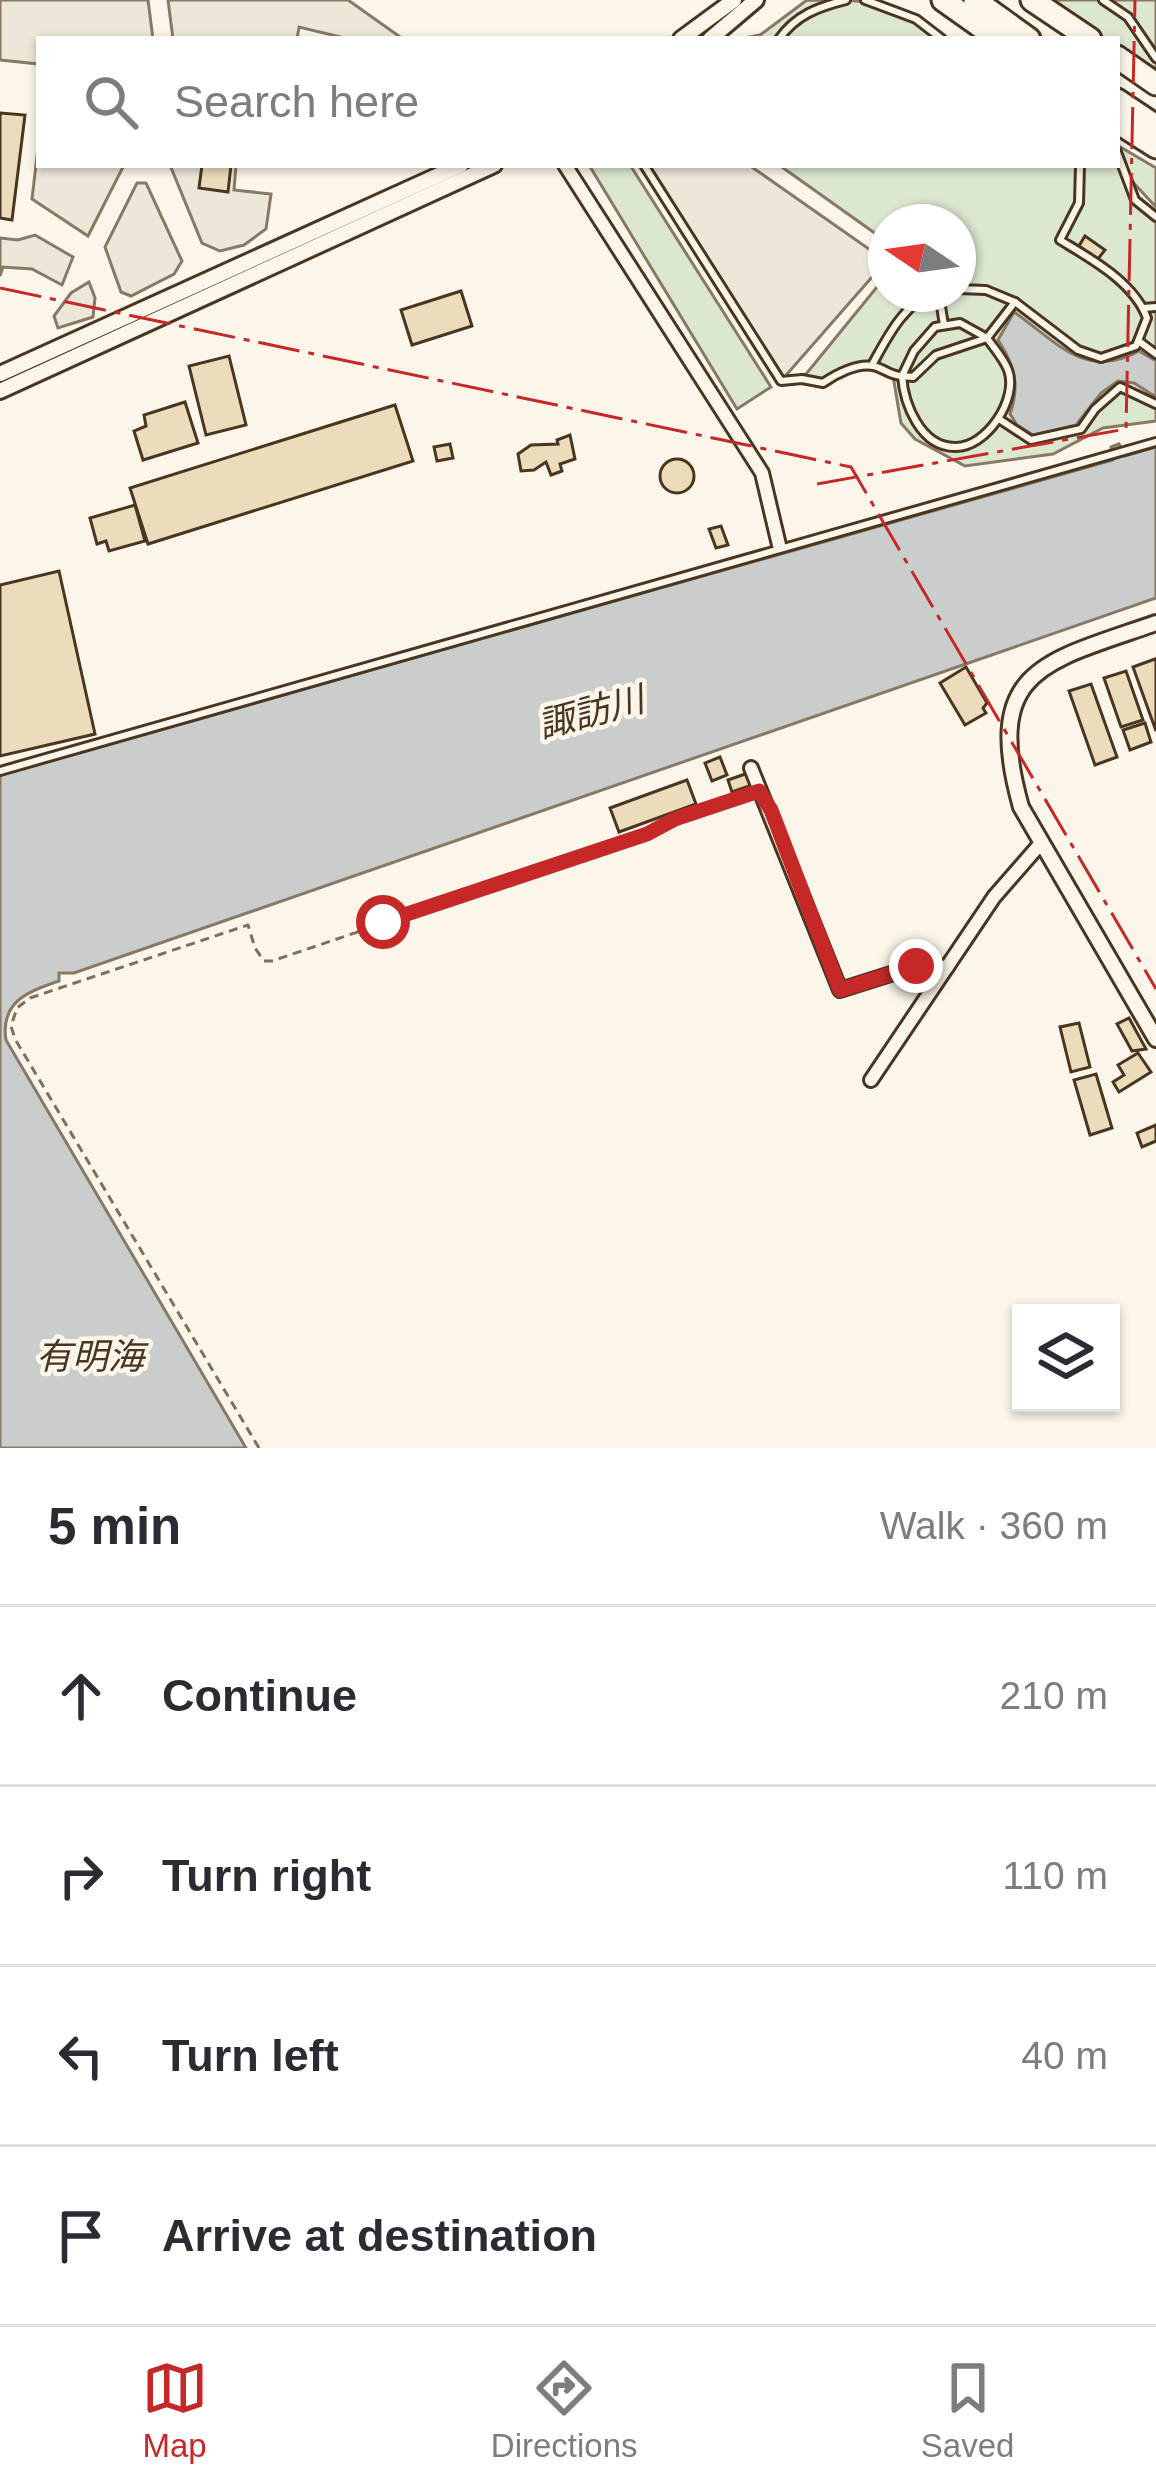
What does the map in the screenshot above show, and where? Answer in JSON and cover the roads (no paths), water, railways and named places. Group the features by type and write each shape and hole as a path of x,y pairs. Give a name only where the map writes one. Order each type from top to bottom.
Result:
{"highway":[{"path":"943,0 970,8 1023,36"},
{"path":"1032,0 1086,36"},
{"path":"970,8 995,36"},
{"path":"1120,59 1156,84"},
{"path":"1120,102 1156,126"},
{"path":"1120,124 1156,147"}],"street":[{"path":"685,36 734,0"},
{"path":"721,36 757,0"},
{"path":"0,374 454,168"},
{"path":"0,391 487,168"},
{"path":"567,168 762,473 779,545"},
{"path":"1156,623 1052,660 1023,682 1008,722 1009,764 1022,806 1156,1039"},
{"path":"752,767 840,990 916,966 947,967"},
{"path":"871,1080 994,897 1042,842"}],"lane":[{"path":"781,36 791,22 820,6 846,0"},
{"path":"866,0 916,19 938,36"},
{"path":"1103,0 1128,16 1156,58"},
{"path":"1120,160 1135,200 1156,217"},
{"path":"646,168 781,381 824,382 840,372 872,365 893,376 913,377 936,356 987,338 1015,302"},
{"path":"976,290 1015,302 1078,350 1101,358 1136,346 1147,318 1143,308 1121,281 1060,240 1078,203 1080,168"},
{"path":"1143,308 1156,307"},
{"path":"872,365 908,312"},
{"path":"941,312 944,325"},
{"path":"960,323 987,338 1008,370 1010,384 1005,413 971,442 954,448 920,427 904,402 902,376 924,338 934,326 944,325 960,323"},
{"path":"1138,341 1156,354"},
{"path":"999,418 1031,440 1081,429 1108,394 1120,387 1156,404"},
{"path":"0,771 1156,442"}],"water":[{"path":"1014,312 1087,360 1103,362 1139,351 1156,361 1156,397 1134,383 1118,381 1101,393 1076,425 1033,435 1010,414 1014,376 998,340"},
{"path":"1119,444 1125,456 1156,447 1156,598 74,973 59,973 59,981 19,1000 7,1016 6,1040 246,1448 0,1448 0,775 1113,460 1111,447"}],"water label":[{"name":"諏訪川","path":"591,712"},
{"name":"有明海","path":"90,1356"}]}
